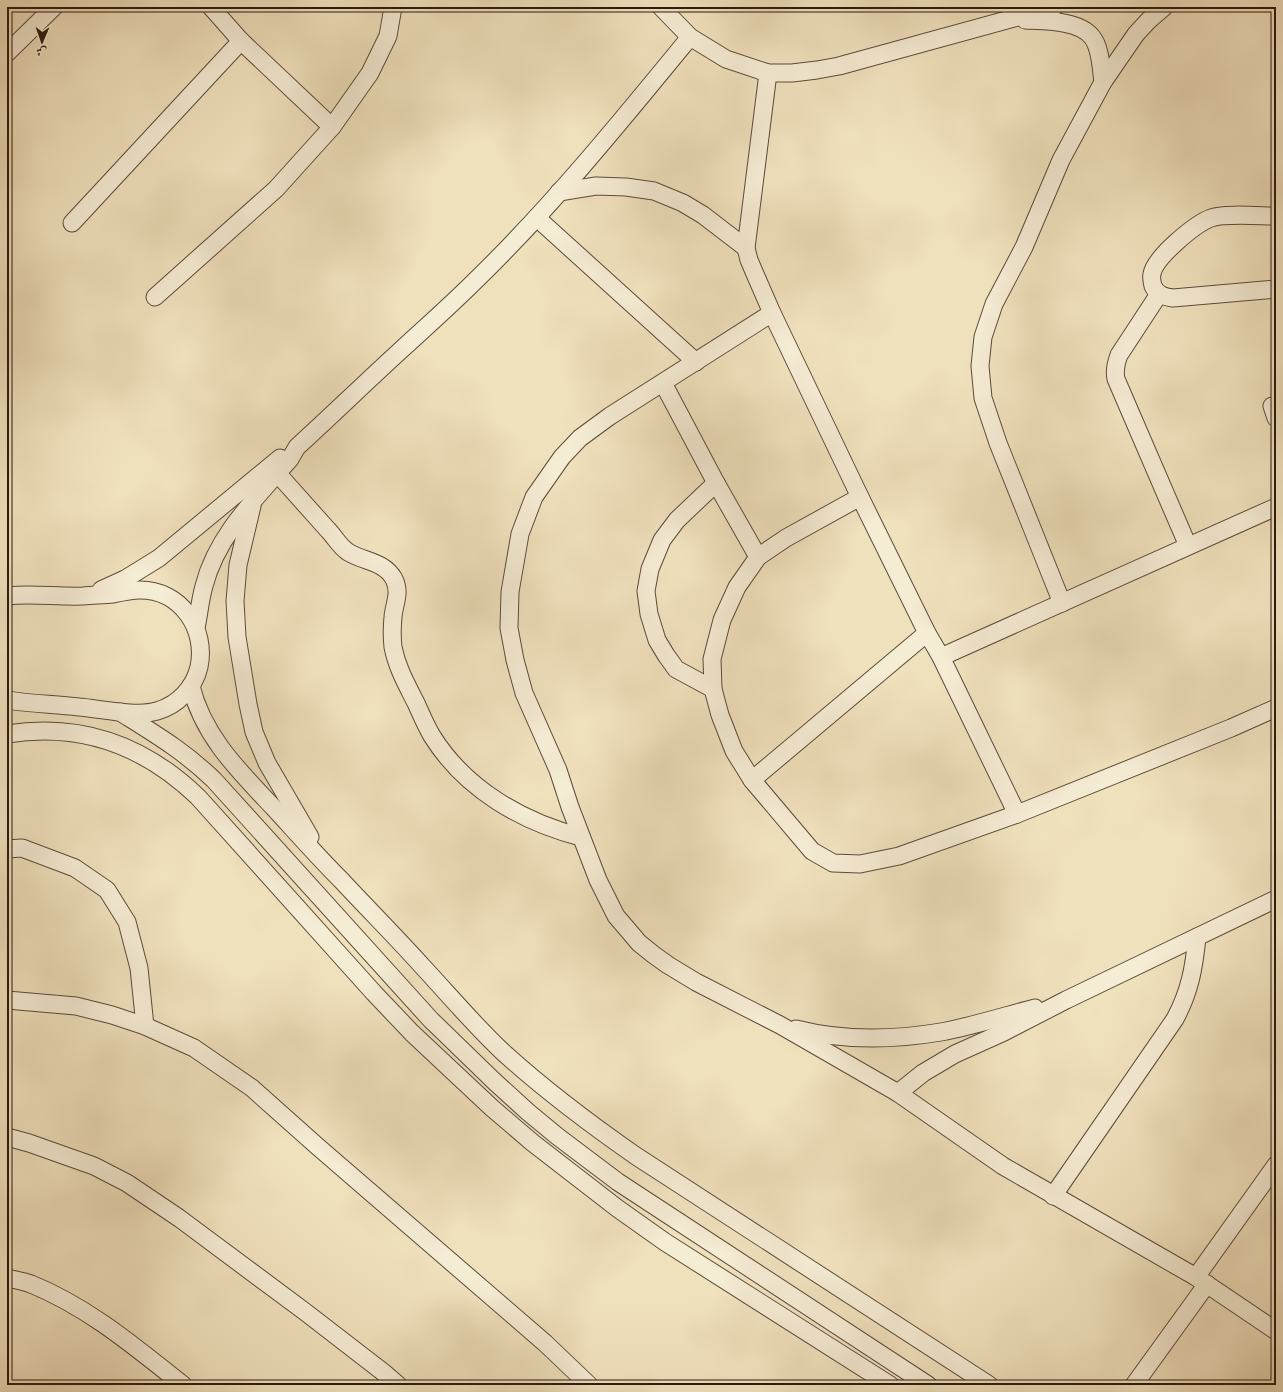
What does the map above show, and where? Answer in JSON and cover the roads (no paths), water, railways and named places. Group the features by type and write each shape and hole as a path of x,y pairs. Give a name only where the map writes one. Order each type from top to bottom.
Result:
{"street":[{"path":"7,53 54,7"},
{"path":"211,7 241,41 332,127"},
{"path":"155,297 276,189 332,127 370,73 388,36 393,7"},
{"path":"661,7 690,37 726,59 768,73 805,72 839,66 1054,7"},
{"path":"1062,603 998,443 983,398 980,366 983,337 994,304 1024,247 1061,160 1103,82 1136,34 1164,7"},
{"path":"1006,20 1057,21 1080,28 1092,37 1095,43 1100,55 1103,82"},
{"path":"196,628 204,585 210,568 226,536 237,520 297,448 362,385 476,281 537,218 690,37"},
{"path":"72,223 241,41"},
{"path":"768,73 746,248 749,260 772,313 860,497 1017,814"},
{"path":"558,192 596,186 626,187 654,191 682,203 703,215 746,248"},
{"path":"1276,216 1225,216 1202,222 1172,245 1154,268 1152,274 1154,289 1159,294 1173,298 1276,289"},
{"path":"537,218 696,362"},
{"path":"1159,294 1119,354 1116,361 1115,373 1116,379 1188,546"},
{"path":"772,313 610,416 580,438 562,457 534,497 520,534 510,592 510,628 514,660 524,693 558,770 581,837 598,880 616,916 639,942 664,962 696,982 780,1025 898,1093 991,1158 1053,1196 1202,1280 1276,1331"},
{"path":"663,383 716,483 758,557"},
{"path":"82,596 125,579 159,558 282,456 297,448"},
{"path":"277,473 341,546 355,556 379,564 385,568 394,580 398,595 393,616 392,631 396,658 404,681 432,736 444,753 474,784 509,809 545,827 581,837"},
{"path":"713,689 676,669 666,655 657,640 649,614 646,591 650,569 662,540 677,520 716,483"},
{"path":"860,497 786,538 758,557 737,587 722,620 712,659 713,689 720,715 734,750 752,780 812,851 833,863 860,864 899,856 1017,814 1231,728 1276,708"},
{"path":"253,502 238,565 235,601 237,637 250,718 260,748 267,763 328,867"},
{"path":"941,658 1276,507"},
{"path":"7,700 120,712 156,712 177,702 191,686 196,677 200,656 200,642 192,620 179,604 160,593 139,590 82,596 9,594"},
{"path":"752,780 927,634"},
{"path":"191,686 195,702 205,723 228,758 328,867 423,966 476,1025 510,1058 567,1106 636,1156 989,1385"},
{"path":"120,712 182,751 198,765 229,796 431,1020 489,1077 528,1112 563,1141 618,1182 928,1385"},
{"path":"7,734 36,731 70,732 99,738 114,742 142,755 171,772 198,796 374,993 412,1033 469,1087 527,1138 586,1185 665,1242 890,1385"},
{"path":"210,810 229,796"},
{"path":"7,849 22,848 75,868 107,890 127,922 138,968 144,1026"},
{"path":"898,1093 923,1073 955,1054 1004,1032 1066,1000 1276,899"},
{"path":"1053,1196 1178,1013 1186,996 1193,973 1196,937"},
{"path":"7,1000 76,1006 112,1015 144,1026 194,1048 252,1088 545,1343 589,1385"},
{"path":"780,1025 825,1035 895,1038 943,1031 1066,1000"},
{"path":"7,1137 29,1143 94,1166 127,1183 179,1218 298,1306 398,1385"},
{"path":"1134,1385 1276,1165"},
{"path":"7,1278 30,1283 76,1307 116,1332 183,1385"}]}
